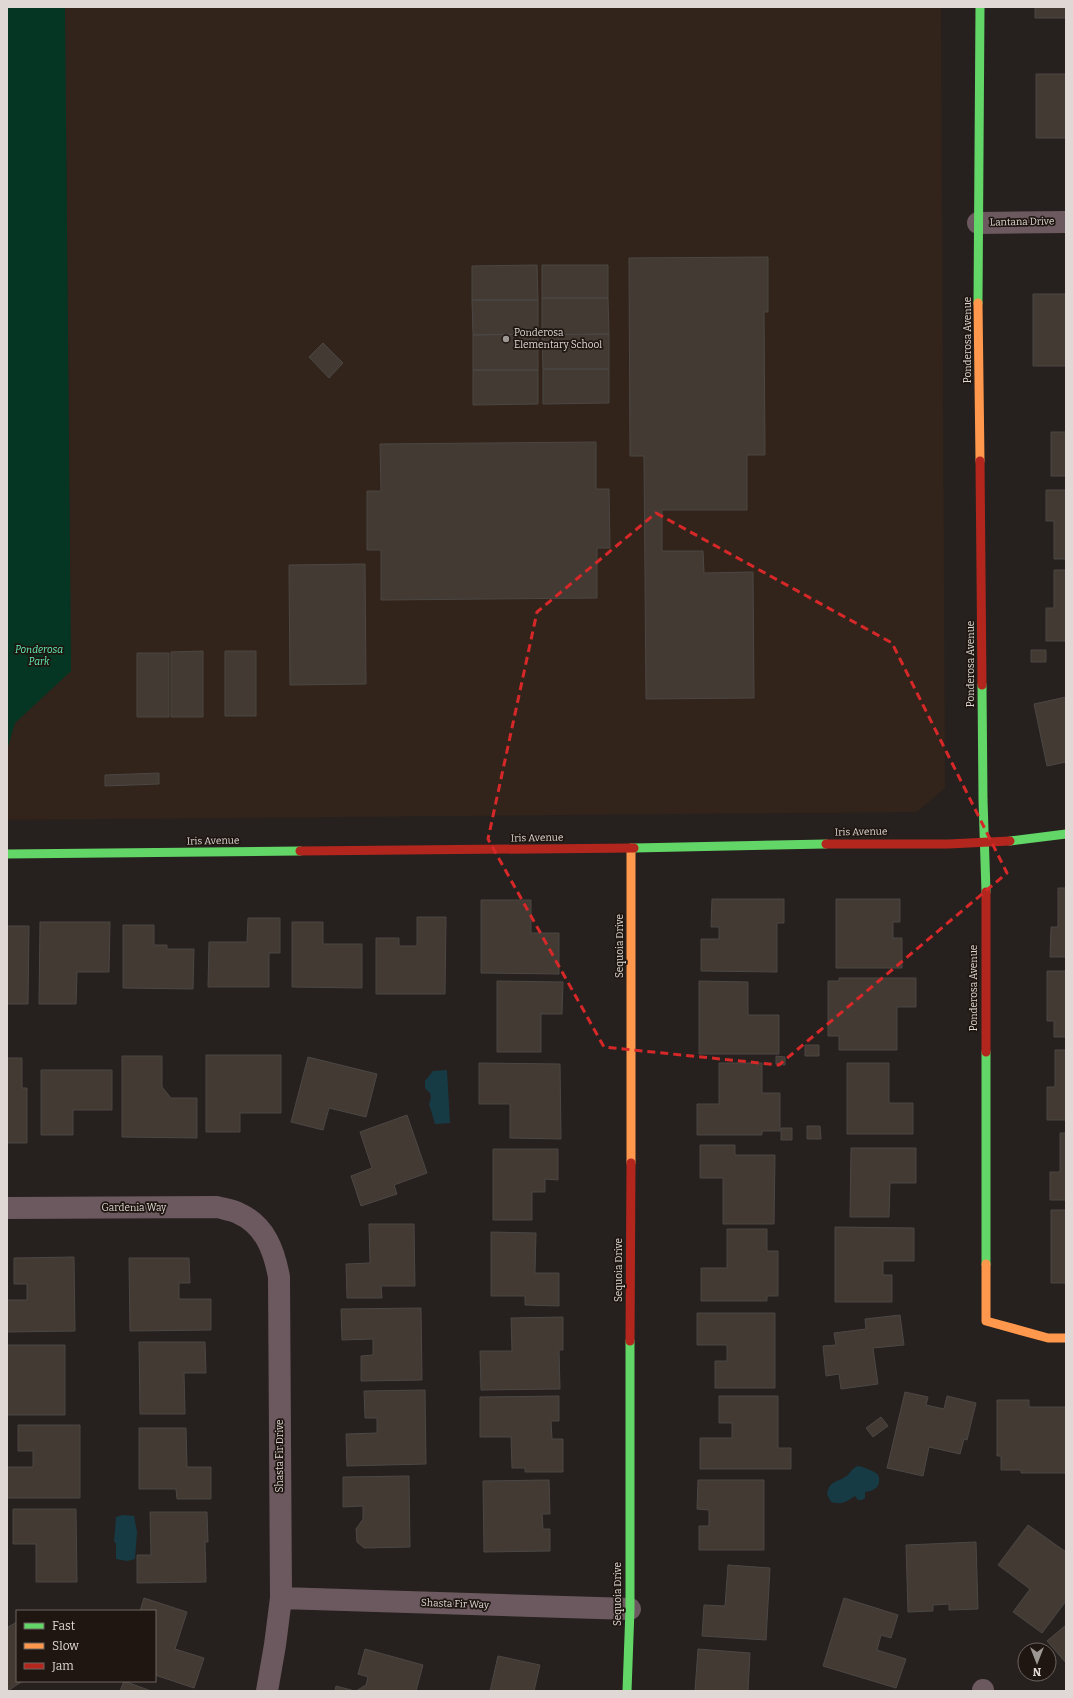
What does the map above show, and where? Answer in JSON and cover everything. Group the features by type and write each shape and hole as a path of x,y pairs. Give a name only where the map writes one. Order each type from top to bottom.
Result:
{"street":[{"name":"Ponderosa Avenue","path":"980,7 978,223 984,843 986,1321 1048,1338 1066,1338"},
{"name":"Lantana Drive","path":"978,223 1066,222"},
{"name":"Iris Avenue","path":"7,854 631,848 876,843 984,843 1066,834"},
{"name":"Sequoia Drive","path":"627,1691 630,1609 631,848"},
{"name":"Gardenia Way","path":"7,1208 217,1207 238,1213 257,1226"},
{"name":"Shasta Fir Drive","path":"257,1226 270,1242 276,1258 279,1277 281,1598 273,1660 267,1691"},
{"name":"Shasta Fir Way","path":"281,1598 630,1609"}],"highlighted area":[{"path":"656,513 892,643 1007,873 779,1065 604,1047 488,839 537,612"}],"shaded area":[{"name":"Ponderosa Elementary School","path":"65,7 941,7 945,788 917,812 7,820 7,750 15,723 71,671"}],"green space":[{"name":"Ponderosa Park","path":"7,7 65,7 71,671 15,723 7,750"}],"water":[{"path":"447,1070 450,1123 435,1124 429,1104 431,1098 430,1093 425,1088 425,1081 433,1071"},
{"path":"858,1466 878,1474 878,1486 865,1492 865,1498 862,1500 858,1500 855,1496 844,1502 831,1502 827,1494 830,1486 848,1475"},
{"path":"123,1515 134,1516 137,1532 135,1559 127,1561 116,1559 116,1543 114,1542 116,1517"}],"building":[{"path":"1035,7 1066,7 1066,18 1035,18"},
{"path":"1036,74 1066,74 1066,138 1036,138"},
{"path":"768,257 768,312 764,312 765,455 747,455 747,510 662,510 662,551 703,551 704,573 753,572 754,698 646,699 644,456 630,456 629,258"},
{"path":"537,265 538,300 472,300 472,266"},
{"path":"542,265 608,265 608,298 542,298"},
{"path":"1033,294 1066,294 1066,366 1033,366"},
{"path":"542,298 608,298 609,334 542,335"},
{"path":"472,300 538,300 538,334 473,335"},
{"path":"538,334 538,370 473,370 473,335"},
{"path":"609,334 609,369 543,369 542,335"},
{"path":"323,343 343,363 329,378 309,357"},
{"path":"543,369 609,369 609,403 543,404"},
{"path":"473,370 538,370 538,404 473,405"},
{"path":"1051,432 1066,432 1066,476 1051,476"},
{"path":"596,442 596,489 609,489 610,548 597,548 597,598 381,600 381,550 367,550 367,491 381,491 380,444"},
{"path":"1046,490 1066,490 1066,559 1054,559 1054,521 1046,521"},
{"path":"365,564 366,684 290,685 289,565"},
{"path":"1054,570 1066,570 1066,641 1046,641 1046,608 1054,608"},
{"path":"1031,650 1046,650 1046,662 1031,662"},
{"path":"203,651 203,717 171,717 171,652"},
{"path":"225,651 256,651 256,716 225,716"},
{"path":"137,653 169,653 169,717 137,717"},
{"path":"1066,697 1066,762 1047,766 1034,704"},
{"path":"159,773 159,784 105,786 105,775"},
{"path":"1058,888 1066,888 1066,957 1050,957 1051,927 1058,927"},
{"path":"712,899 784,899 784,923 777,923 777,972 701,971 701,939 719,939 719,927 711,927"},
{"path":"836,899 900,899 900,922 893,922 893,938 902,938 902,968 836,968"},
{"path":"481,900 531,900 531,933 559,933 559,974 481,973"},
{"path":"417,917 446,917 445,994 376,994 376,938 399,938 399,946 417,946"},
{"path":"248,918 280,918 280,953 269,953 269,987 208,987 209,942 247,942"},
{"path":"40,922 110,922 109,972 77,972 76,1004 39,1004"},
{"path":"292,922 323,922 323,944 362,944 362,988 292,987"},
{"path":"123,925 154,925 154,945 167,945 167,949 194,949 193,989 123,988"},
{"path":"7,926 29,926 28,1004 7,1004"},
{"path":"1047,971 1066,971 1066,1037 1054,1037 1054,1021 1047,1021"},
{"path":"839,978 916,978 916,1007 897,1007 897,1050 839,1050 839,1036 828,1036 828,981 839,981"},
{"path":"497,981 563,982 562,1014 541,1014 541,1052 497,1052"},
{"path":"699,981 748,982 748,1015 779,1015 779,1054 699,1054"},
{"path":"805,1045 819,1045 819,1056 805,1056"},
{"path":"1055,1050 1066,1050 1066,1120 1047,1120 1047,1087 1055,1087"},
{"path":"206,1055 281,1055 281,1113 240,1113 240,1132 206,1132"},
{"path":"122,1056 162,1056 162,1087 171,1098 197,1098 197,1138 122,1137"},
{"path":"776,1056 785,1057 785,1065 776,1064"},
{"path":"308,1057 377,1074 366,1117 329,1108 323,1130 291,1122"},
{"path":"7,1058 22,1058 22,1088 27,1088 27,1143 7,1143"},
{"path":"479,1063 560,1064 561,1139 510,1138 510,1104 479,1104"},
{"path":"719,1063 762,1063 762,1093 780,1093 780,1131 762,1131 762,1135 697,1135 697,1104 719,1104"},
{"path":"847,1063 889,1063 889,1103 913,1103 913,1134 847,1134"},
{"path":"41,1070 112,1070 112,1110 73,1110 73,1135 41,1135"},
{"path":"407,1115 427,1173 394,1185 397,1194 361,1206 351,1176 372,1168 360,1132"},
{"path":"807,1126 820,1126 821,1139 807,1139"},
{"path":"781,1128 792,1128 792,1140 781,1140"},
{"path":"1060,1133 1066,1133 1066,1200 1050,1200 1050,1172 1060,1172"},
{"path":"700,1145 735,1145 735,1155 775,1155 774,1224 723,1224 723,1178 700,1178"},
{"path":"851,1148 916,1148 916,1183 890,1183 889,1217 850,1217"},
{"path":"493,1149 558,1149 558,1180 545,1179 545,1192 532,1192 532,1220 493,1220"},
{"path":"1051,1210 1066,1210 1066,1283 1051,1283"},
{"path":"369,1224 414,1224 415,1286 381,1286 382,1298 347,1298 346,1264 370,1263"},
{"path":"835,1227 914,1228 914,1261 883,1261 883,1275 892,1275 892,1302 835,1302"},
{"path":"727,1229 767,1229 767,1251 778,1251 778,1296 767,1296 767,1301 701,1301 701,1268 727,1268"},
{"path":"491,1232 536,1233 535,1273 559,1273 559,1306 525,1305 525,1296 491,1296"},
{"path":"74,1257 75,1331 7,1332 7,1300 27,1300 27,1284 14,1284 14,1258"},
{"path":"129,1258 189,1258 190,1283 179,1283 179,1299 211,1299 211,1330 130,1331"},
{"path":"421,1308 422,1380 361,1381 361,1356 373,1355 373,1339 342,1340 341,1309"},
{"path":"697,1313 775,1313 775,1388 715,1388 715,1361 727,1361 727,1345 697,1345"},
{"path":"900,1315 904,1345 873,1348 878,1384 841,1389 839,1374 826,1376 823,1346 836,1345 834,1333 866,1329 865,1319"},
{"path":"563,1317 563,1350 559,1350 560,1389 481,1390 480,1351 512,1351 511,1318"},
{"path":"139,1342 205,1342 206,1373 184,1373 185,1414 140,1414"},
{"path":"7,1345 65,1345 65,1415 7,1415"},
{"path":"425,1390 426,1464 347,1466 346,1434 377,1433 377,1418 365,1418 364,1391"},
{"path":"905,1392 928,1397 926,1405 944,1409 947,1396 976,1403 967,1440 964,1439 960,1454 929,1447 923,1476 887,1468"},
{"path":"559,1396 559,1421 551,1421 552,1439 563,1439 563,1472 525,1472 525,1468 512,1468 511,1437 480,1437 480,1397"},
{"path":"719,1396 778,1396 778,1448 791,1448 791,1469 700,1469 700,1438 732,1438 732,1423 719,1423"},
{"path":"997,1400 1029,1400 1029,1407 1066,1407 1066,1473 1021,1473 1021,1470 1001,1470 1001,1456 997,1456"},
{"path":"881,1417 888,1426 873,1437 866,1428"},
{"path":"18,1425 80,1425 80,1498 7,1498 7,1467 33,1467 33,1451 18,1451"},
{"path":"139,1428 186,1428 187,1467 211,1467 211,1499 177,1499 176,1489 139,1489"},
{"path":"409,1476 410,1547 364,1548 357,1542 356,1529 363,1519 363,1506 343,1507 343,1477"},
{"path":"549,1480 550,1514 542,1514 543,1529 550,1529 550,1551 484,1552 483,1481"},
{"path":"698,1480 764,1480 764,1550 699,1550 699,1526 709,1526 709,1510 697,1509"},
{"path":"13,1509 76,1509 77,1582 36,1582 36,1544 13,1544"},
{"path":"150,1512 207,1512 208,1542 205,1542 206,1582 137,1583 137,1555 151,1555"},
{"path":"1028,1525 1066,1552 1066,1601 1042,1633 1013,1612 1030,1589 998,1565"},
{"path":"976,1542 978,1609 949,1610 949,1604 933,1605 933,1611 908,1612 906,1545"},
{"path":"728,1565 770,1568 766,1640 702,1636 704,1605 725,1606"},
{"path":"144,1598 187,1612 175,1649 204,1658 194,1688 156,1675 156,1610 140,1610"},
{"path":"844,1598 898,1615 891,1638 881,1635 877,1650 906,1659 896,1688 823,1666"},
{"path":"16,1623 16,1682 21,1682 9,1690 7,1687 7,1625 8,1627"},
{"path":"1066,1625 1066,1663 1057,1653 1057,1642 1047,1641"},
{"path":"365,1649 423,1665 416,1691 356,1691 366,1685 368,1677 358,1674"},
{"path":"698,1649 750,1653 748,1691 695,1691"},
{"path":"498,1656 540,1665 534,1691 490,1691"},
{"path":"124,1682 127,1682 151,1691 120,1691"},
{"path":"336,1686 355,1691 335,1691"}],"traffic: fast":[{"path":"978,303 980,7"},
{"path":"982,685 983,800 986,892"},
{"path":"1010,841 1066,834"},
{"path":"634,848 826,844"},
{"path":"7,854 300,851"},
{"path":"986,1052 986,1264"},
{"path":"627,1691 630,1609 630,1341"}],"traffic: slow":[{"path":"978,303 980,461"},
{"path":"631,848 631,1163"},
{"path":"986,1264 986,1321 1048,1338 1066,1338"}],"traffic: jam":[{"path":"980,461 982,685"},
{"path":"826,844 948,844 1010,841"},
{"path":"300,851 634,848"},
{"path":"986,892 986,1052"},
{"path":"630,1341 631,1163"}],"place":[{"name":"Ponderosa Elementary School","path":"506,339"}]}
